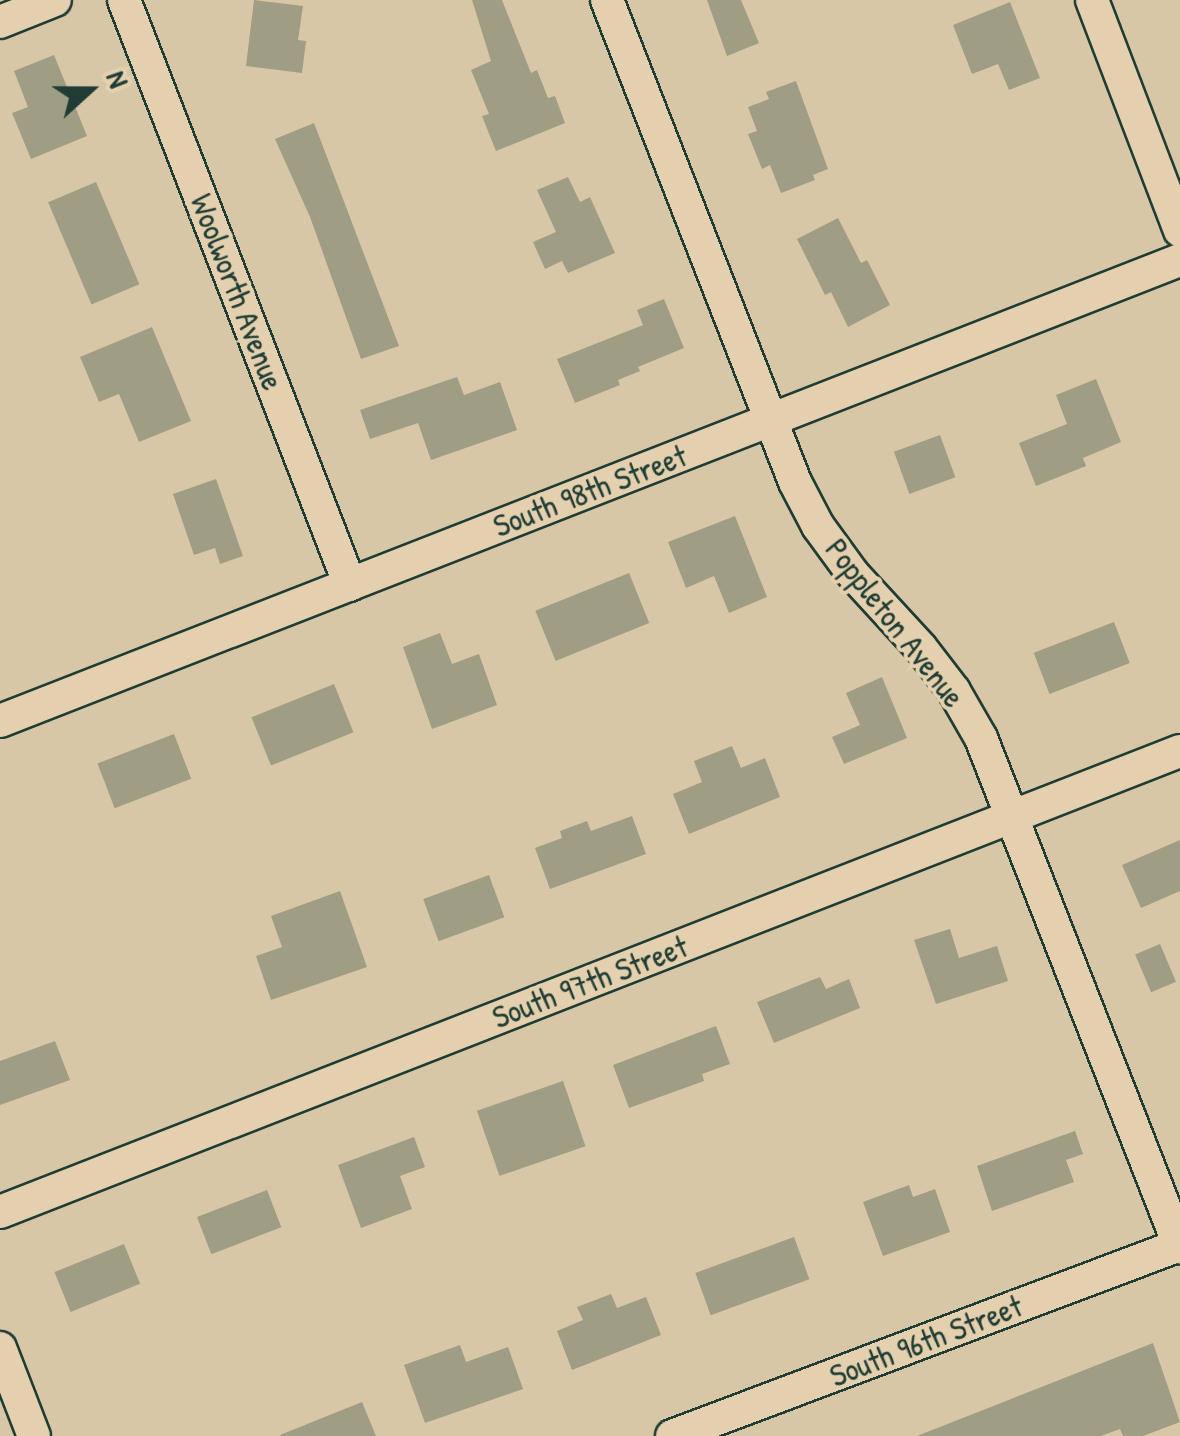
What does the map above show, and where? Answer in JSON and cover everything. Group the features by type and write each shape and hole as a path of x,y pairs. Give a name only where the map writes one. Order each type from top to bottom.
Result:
{"street":[{"path":"0,22 55,0"},
{"name":"Woolworth Avenue","path":"124,0 350,585"},
{"name":"Poppleton Avenue","path":"607,0 770,420 818,526 853,574 954,691 981,738 1180,1246"},
{"path":"1092,0 1180,231"},
{"name":"South 98th Street","path":"0,721 1180,260"},
{"name":"South 97th Street","path":"0,1212 1180,751"},
{"name":"South 96th Street","path":"672,1436 1180,1246"},
{"path":"0,1348 34,1436"}],"building":[{"path":"254,0 303,6 298,40 306,41 302,73 246,66"},
{"path":"472,0 502,0 531,73 537,70 548,98 555,96 565,123 496,151 482,116 489,114 471,70 491,61"},
{"path":"707,0 741,0 759,43 727,56"},
{"path":"1010,2 1040,78 1009,90 998,64 972,74 953,25"},
{"path":"54,55 87,136 31,159 12,113 28,107 14,71"},
{"path":"796,81 828,169 813,175 815,180 781,193 770,165 762,169 748,134 757,131 748,107 769,99 766,92"},
{"path":"314,123 399,346 361,359 310,217 275,139"},
{"path":"568,177 580,202 590,197 615,253 568,273 562,261 545,269 533,242 556,232 537,190"},
{"path":"96,182 139,284 92,304 48,202"},
{"path":"838,218 861,263 867,260 890,305 848,327 831,292 825,295 797,239"},
{"path":"664,299 684,348 638,367 640,371 618,380 620,385 575,403 557,359 643,325 637,310"},
{"path":"152,327 191,421 139,442 119,394 99,402 80,357"},
{"path":"457,377 464,395 500,382 517,430 431,460 418,423 370,439 360,410"},
{"path":"1096,379 1121,442 1083,458 1086,466 1036,486 1019,443 1067,424 1056,395"},
{"path":"940,435 955,477 909,494 894,452"},
{"path":"216,479 243,556 220,564 215,548 194,555 173,494"},
{"path":"735,516 767,597 729,613 714,576 686,588 668,542"},
{"path":"629,573 649,623 556,661 535,611"},
{"path":"1114,622 1130,663 1049,694 1034,653"},
{"path":"440,633 452,664 479,654 497,705 432,729 403,647"},
{"path":"882,677 907,738 844,764 832,737 860,725 846,693"},
{"path":"334,684 353,732 271,766 251,717"},
{"path":"174,734 191,779 115,808 97,763"},
{"path":"732,746 741,768 765,758 780,797 689,834 673,794 702,782 694,761"},
{"path":"632,816 646,854 550,889 535,848 562,838 560,831 587,821 591,831"},
{"path":"1180,840 1180,891 1141,908 1122,865"},
{"path":"489,875 504,917 439,941 423,899"},
{"path":"340,891 367,967 271,1000 256,956 282,947 271,916"},
{"path":"950,929 959,958 997,946 1008,981 936,1004 914,940"},
{"path":"1160,944 1176,982 1151,992 1135,955"},
{"path":"820,977 826,989 849,979 860,1008 774,1043 757,1002"},
{"path":"716,1026 730,1064 702,1074 704,1081 629,1108 613,1065"},
{"path":"55,1041 70,1080 0,1105 0,1061"},
{"path":"563,1081 585,1146 499,1176 477,1111"},
{"path":"1075,1131 1083,1154 1066,1160 1074,1182 992,1211 977,1166"},
{"path":"414,1137 425,1167 400,1176 412,1209 361,1228 338,1165"},
{"path":"909,1185 913,1197 935,1189 950,1232 883,1256 863,1202"},
{"path":"267,1190 281,1227 211,1254 197,1217"},
{"path":"794,1237 809,1279 711,1315 695,1273"},
{"path":"124,1244 140,1284 71,1312 54,1272"},
{"path":"611,1294 617,1308 646,1297 661,1335 572,1370 557,1331 583,1320 577,1307"},
{"path":"1153,1343 1180,1422 1143,1436 1123,1436 1120,1429 1101,1436 917,1436"},
{"path":"460,1345 466,1362 508,1347 523,1389 425,1423 404,1365"},
{"path":"362,1402 376,1436 280,1435"}]}
